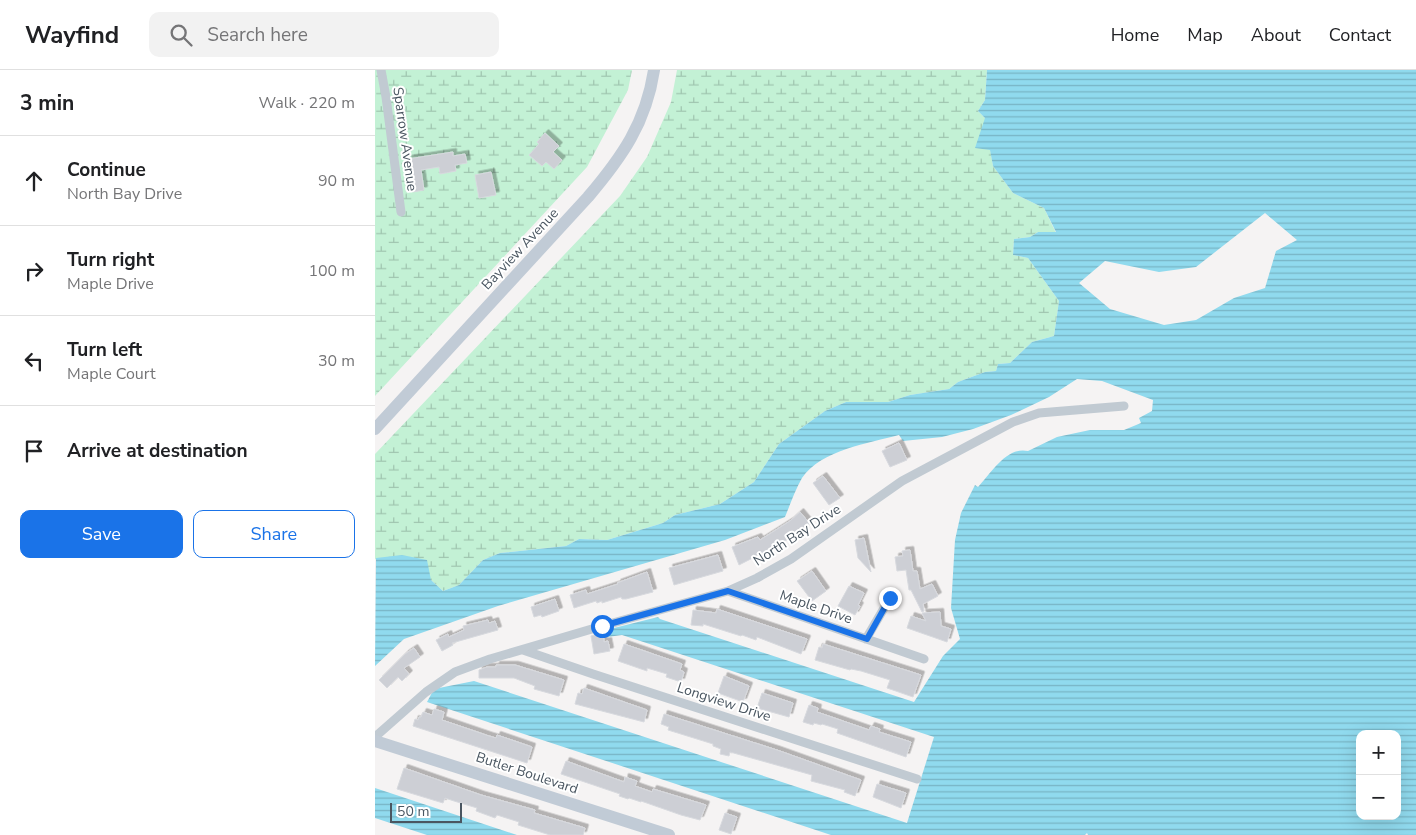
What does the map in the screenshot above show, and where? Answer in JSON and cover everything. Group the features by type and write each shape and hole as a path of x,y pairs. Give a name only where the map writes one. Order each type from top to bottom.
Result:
{"main road":[{"name":"Bayview Avenue","path":"375,429 607,175 624,152 640,121 652,84 654,70"},
{"name":"Butler Boulevard","path":"375,741 669,835"}],"street":[{"name":"Sparrow Avenue","path":"381,70 401,212"},
{"name":"North Bay Drive","path":"375,737 441,680 455,672 523,650 728,591 791,559 902,481 1013,422 1039,413 1124,406"},
{"name":"Maple Drive","path":"728,591 924,659"},
{"path":"867,639 890,598"},
{"name":"Longview Drive","path":"523,650 917,779"}],"green space":[{"path":"375,70 632,70 628,90 587,167 375,396"},
{"path":"677,70 987,70 985,100 978,111 985,118 993,166 1013,193 1044,208 1056,233 1038,232 1030,237 1014,239 1013,255 1028,258 1059,301 1054,336 1032,342 1010,363 998,364 996,371 985,372 958,382 949,389 910,395 888,402 846,402 825,411 779,444 754,482 720,504 675,515 663,523 607,540 579,539 566,546 500,553 483,560 459,585 443,591 431,580 375,559 375,454 620,196 647,157 671,102"}],"water":[{"path":"987,70 1416,70 1416,835 1088,835 1087,833 1085,835 831,835 427,702 434,689 474,681 907,823 934,737 622,635 607,637 606,630 658,617 914,702 943,656 960,639 951,608 955,540 961,513 975,485 978,487 1000,462 1013,453 1028,451 1057,437 1090,430 1124,430 1141,423 1139,418 1152,411 1153,400 1102,381 1077,379 1049,397 1011,415 973,429 942,437 903,441 899,435 833,454 810,468 802,478 785,517 725,540 498,606 404,639 375,666 376,558 402,555 427,560 431,580 443,591 459,585 483,560 500,553 566,546 579,539 607,540 663,523 675,515 720,504 754,482 779,444 825,411 846,402 888,402 910,395 949,389 958,382 985,372 996,371 998,364 1010,363 1032,342 1054,336 1059,301 1028,258 1013,255 1014,239 1030,237 1038,232 1056,232 1044,208 1013,193 993,166 990,150 975,148 985,118 978,111 985,100","holes":["1265,213 1297,240 1276,251 1265,288 1234,298 1196,320 1164,325 1110,309 1079,283 1105,261 1159,272 1196,267"]},
{"path":"375,788 517,835 427,835 375,818"}],"building":[{"path":"545,133 559,146 553,152 562,160 554,169 546,162 542,166 529,155 539,144 537,142"},
{"path":"453,152 453,156 465,154 467,163 455,165 456,171 440,174 439,167 421,170 424,190 413,192 408,159"},
{"path":"491,172 496,195 479,198 475,175"},
{"path":"899,443 907,460 890,467 882,451"},
{"path":"823,476 840,498 829,505 813,483"},
{"path":"800,512 810,524 780,544 739,565 732,547 758,537 760,540 790,521"},
{"path":"864,538 871,572 858,558 855,540"},
{"path":"910,550 913,571 917,571 920,589 932,584 938,596 923,604 924,611 922,612 911,590 909,590 906,570 897,571 895,557 903,556 902,551"},
{"path":"718,555 723,571 674,585 669,568"},
{"path":"812,571 826,591 812,601 797,581"},
{"path":"647,572 653,592 626,599 621,597 602,603 602,601 597,603 596,601 574,608 570,595 586,590 587,594"},
{"path":"849,586 864,593 855,615 838,606"},
{"path":"555,599 559,611 542,617 541,615 534,617 531,607"},
{"path":"717,609 807,639 801,654 757,637 756,640 703,624 703,626 691,625 693,610 716,613"},
{"path":"940,612 941,626 951,629 947,642 907,628 911,616 926,621 922,613"},
{"path":"488,620 489,623 495,621 498,630 452,643 453,645 442,651 436,640 448,634 449,637 464,630 463,626"},
{"path":"603,632 604,642 608,641 610,651 594,654 591,636"},
{"path":"624,644 682,664 680,670 684,672 681,682 666,677 667,674 647,668 647,671 618,661"},
{"path":"823,644 921,675 913,697 887,688 890,680 815,660 819,647 822,648"},
{"path":"414,648 420,657 404,668 409,674 402,681 398,677 387,688 379,680 405,654"},
{"path":"496,665 515,665 564,680 559,696 534,689 535,686 514,678 479,678 479,670 487,667 496,667"},
{"path":"724,676 749,686 743,702 718,693"},
{"path":"584,688 647,710 644,722 575,704 578,693 582,694"},
{"path":"762,693 793,703 789,717 757,708"},
{"path":"809,705 818,708 817,712 869,730 871,726 880,729 879,732 911,742 906,757 837,733 838,729 822,724 814,723 813,725 803,722"},
{"path":"434,709 444,712 442,720 489,736 496,738 497,735 532,747 527,763 413,726 415,719 418,720 423,712 432,715"},
{"path":"664,714 777,750 861,780 855,796 844,792 845,790 811,781 812,775 730,752 729,756 720,754 721,749 713,746 713,744 668,730 669,727 661,724"},
{"path":"566,761 624,782 625,777 637,781 635,786 652,792 653,789 706,805 700,820 641,801 628,799 619,796 620,794 561,774"},
{"path":"404,768 481,795 535,810 534,813 585,828 583,835 550,835 518,825 519,822 497,815 495,818 476,811 477,808 445,798 443,803 397,789"},
{"path":"877,784 906,793 901,808 873,797"},
{"path":"725,813 737,817 731,834 719,830"}],"route":[{"path":"602,626 728,591 867,639 890,598"}]}
